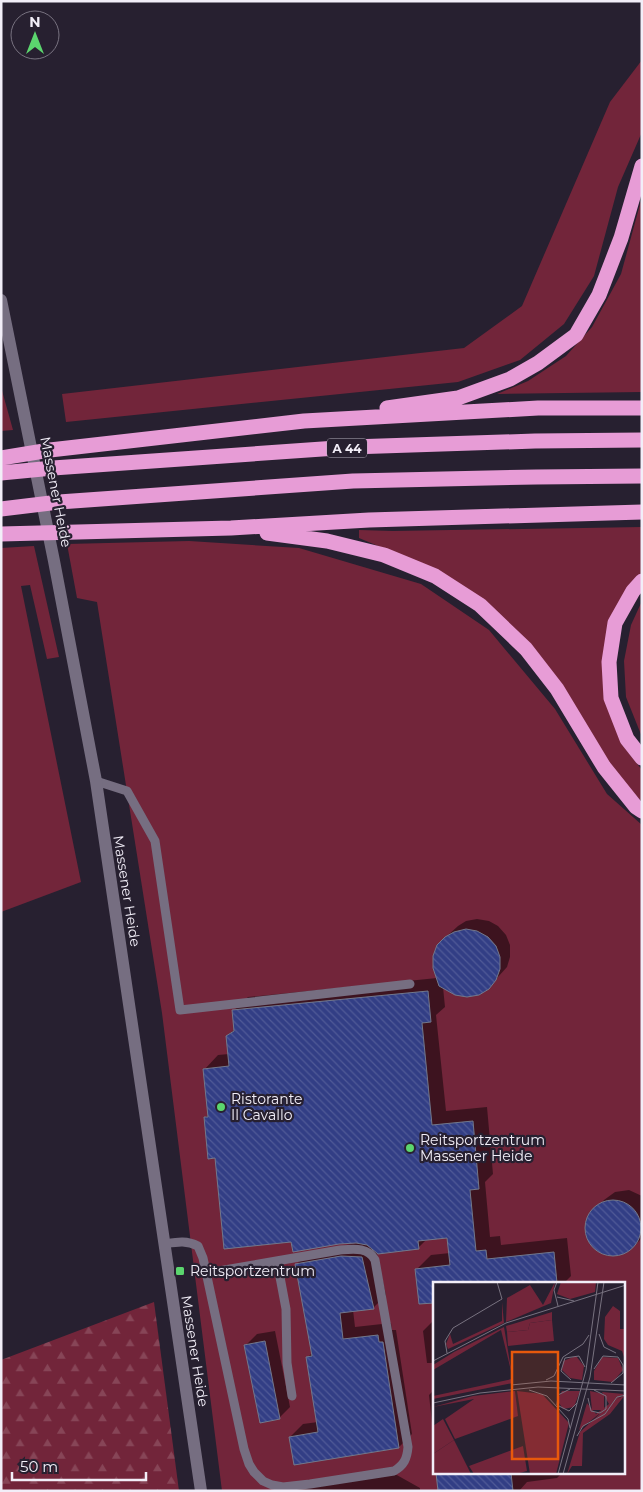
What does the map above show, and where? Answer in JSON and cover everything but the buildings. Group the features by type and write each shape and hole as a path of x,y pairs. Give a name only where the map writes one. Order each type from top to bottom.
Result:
{"highway":[{"path":"1,458 50,450 304,422 458,398 510,380 538,363 576,335 599,295 621,238 642,166"},
{"path":"304,422 538,408 642,408"},
{"name":"A 44","path":"1,473 351,447 535,440 642,440"},
{"path":"1,509 59,502 353,481 536,476 642,476"},
{"path":"1,534 231,528 369,520 642,512"},
{"path":"231,528 328,541 384,555 435,576 480,605 526,649 557,689 604,767 636,807 642,811"},
{"path":"642,581 633,591 615,623 609,662 611,698 627,740 642,758"}],"street":[{"name":"Massener Heide","path":"1,300 96,781 201,1491"}],"lane":[{"path":"96,781 127,791 155,841 180,1010 410,984"},
{"path":"164,1244 179,1241 190,1242 198,1246 207,1273 244,1449 249,1464 263,1481 283,1487 394,1471 401,1467 408,1457 408,1447 375,1260 372,1254 366,1250 340,1250 207,1273"},
{"path":"277,1261 286,1309 287,1364 292,1396"}],"green space":[{"path":"642,60 642,132 618,187 594,276 564,324 520,360 458,382 66,422 62,394 464,348 522,306 610,102"},
{"path":"642,197 642,392 497,394 528,381 566,356 592,327 621,274"},
{"path":"1,387 13,430 1,431"},
{"path":"642,527 642,572 626,590 609,624 621,743 642,770 642,802 608,765 561,686 440,572 359,538 359,530"},
{"name":"Reitsportzentrum Massener Heide","path":"189,541 299,548 421,584 489,630 555,709 607,794 642,825 642,1491 222,1491 162,1013 97,602 77,598 67,544"},
{"path":"34,546 59,657 47,659 30,585 21,586 81,882 1,912 1,548"},
{"path":"642,601 642,737 626,697 624,661 631,625"},
{"path":"154,1302 179,1491 1,1491 1,1360"}],"place":[{"name":"Ristorante Il Cavallo","path":"221,1107"},
{"name":"Reitsportzentrum Massener Heide","path":"410,1148"},
{"name":"Reitsportzentrum","path":"180,1271"}]}
